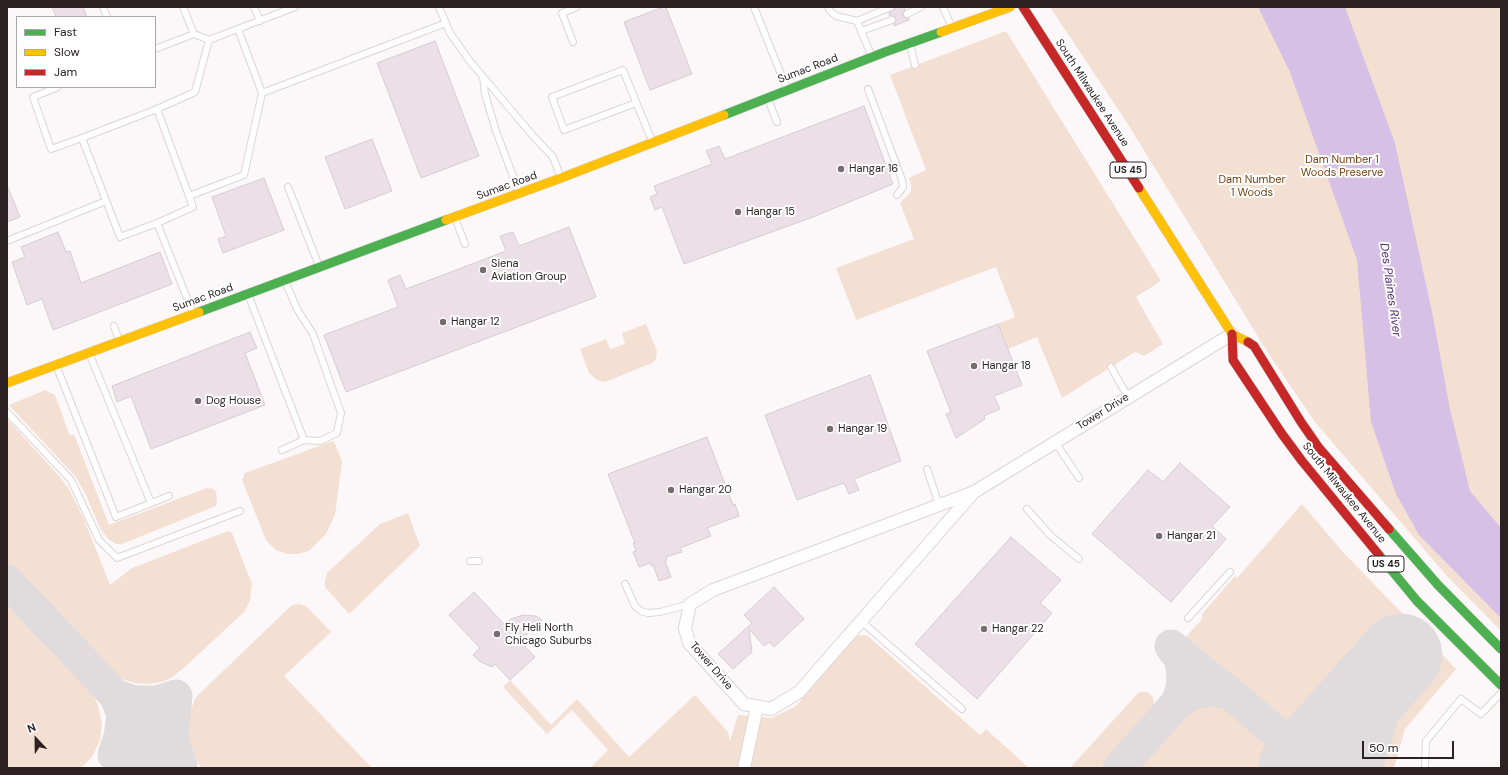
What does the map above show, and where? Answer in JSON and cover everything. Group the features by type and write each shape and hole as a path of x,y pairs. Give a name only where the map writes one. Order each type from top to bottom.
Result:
{"main road":[{"name":"Sumac Road","path":"8,382 455,218 653,143 872,57 1010,7"},
{"name":"South Milwaukee Avenue","path":"1023,7 1232,334 1254,346 1301,422 1319,448 1438,585 1501,649"},
{"name":"South Milwaukee Avenue","path":"1232,334 1233,360 1282,434 1302,461 1417,601 1501,685"}],"street":[{"name":"Tower Drive","path":"974,492 799,692 771,709 744,704 689,643 685,628 690,604 713,590 974,492 1232,334"},
{"path":"744,768 757,706"}],"lane":[{"path":"183,7 194,34"},
{"path":"254,7 260,21"},
{"path":"156,49 194,34 209,40 295,7"},
{"path":"439,7 450,33 465,55 533,136 553,157 561,178"},
{"path":"573,42 562,13 577,7"},
{"path":"754,7 788,90"},
{"path":"828,7 836,16 857,21 888,7"},
{"path":"907,14 922,7"},
{"path":"943,7 952,28"},
{"path":"862,31 892,20"},
{"path":"857,21 872,57"},
{"path":"262,93 446,23"},
{"path":"189,196 244,175 262,93 238,29"},
{"path":"56,88 33,97 51,149 157,109 195,92 209,40"},
{"path":"910,43 915,65"},
{"path":"636,103 564,130 552,97 623,70 653,143"},
{"path":"483,76 485,94 496,131 519,194"},
{"path":"868,89 902,180 903,187 897,195"},
{"path":"767,98 777,122"},
{"path":"82,138 120,237 193,207 157,109"},
{"path":"288,187 320,268"},
{"path":"7,241 106,201"},
{"path":"455,218 465,244"},
{"path":"157,222 194,314"},
{"path":"282,450 304,440 320,440 337,434 341,413 313,334 297,310 285,281"},
{"path":"248,294 304,440"},
{"path":"114,326 119,342"},
{"path":"89,353 150,503"},
{"path":"56,365 116,517 169,496"},
{"path":"1110,367 1128,397"},
{"path":"7,412 71,480 99,540 117,558 240,511"},
{"path":"1055,442 1079,478"},
{"path":"927,469 939,505"},
{"path":"1027,509 1050,535 1079,559"},
{"path":"470,561 479,561"},
{"path":"1188,618 1230,572"},
{"path":"625,584 636,606 641,611 648,614 690,604"},
{"path":"861,621 962,710"},
{"path":"1425,768 1426,741 1461,699 1481,714 1501,693"}],"green space":[{"name":"Dam Number 1 Woods Preserve","path":"1050,7 1501,7 1501,631 1446,575 1315,422 1268,353 1129,126"},
{"path":"1006,31 1161,281 1136,297 1163,344 1144,356 1135,352 1062,398 1037,337 1008,349 998,324 1015,317 996,267 856,320 836,268 914,239 900,203 911,192 909,178 926,170 890,75"},
{"path":"646,324 657,351 656,359 652,363 605,382 597,380 589,373 580,349 606,339 610,349 625,344 622,333"},
{"path":"45,390 55,395 70,436 74,434 109,525 207,488 213,489 216,492 216,506 122,544 116,544 108,539 100,528 85,493 75,476 9,405"},
{"path":"7,419 69,489 84,519 110,585 132,568 228,531 232,533 252,584 250,600 245,611 185,667 171,678 162,682 148,684 135,683 121,679 106,667 7,563"},
{"path":"333,441 342,462 335,515 326,534 309,551 297,554 287,554 276,550 266,540 242,480 245,473"},
{"path":"1302,504 1343,552 1456,669 1405,729 1394,768 1372,768 1395,694 1406,683 1416,679 1422,673 1426,665 1426,657 1423,650 1417,644 1399,640 1393,642 1324,719 1316,724 1298,727 1272,718 1184,639 1202,619 1202,614 1235,576 1237,578"},
{"path":"408,513 420,546 349,614 325,587 327,573 380,524"},
{"path":"7,601 91,690 98,705 102,723 100,740 92,757 81,768 7,768"},
{"path":"299,604 306,606 331,632 284,676 372,768 202,768 192,756 188,744 186,729 188,716 196,697 292,605"},
{"path":"861,635 868,636 980,735 986,729 1029,768 590,768 608,750 572,710 547,734 503,687 510,680 551,725 577,699 629,757 695,695 728,732 730,741 738,715 772,718 796,706 854,637"},
{"path":"1147,692 1153,697 1154,702 1152,709 1101,768 1070,768 1138,693"},
{"path":"1214,704 1236,711 1264,737 1272,750 1273,768 1138,768 1188,711 1201,705"},
{"path":"1374,704 1377,705 1358,768 1333,768 1332,759 1334,749"}],"water":[{"name":"Des Plaines River","path":"1258,7 1345,7 1395,143 1432,312 1450,409 1470,491 1501,528 1501,618 1419,535 1396,494 1371,422 1357,260 1290,72"}],"building":[{"path":"52,7 83,7 87,16 56,16"},
{"path":"666,7 692,74 650,90 624,22"},
{"path":"897,7 904,7 905,10 903,12 903,16 905,18 909,18 909,20 894,26 896,18 890,16 889,13"},
{"path":"435,41 479,156 421,178 377,63"},
{"path":"864,106 893,184 813,217 684,264 662,207 655,210 650,197 657,194 654,186 712,164 706,151 719,146 725,159"},
{"path":"372,139 392,191 345,209 325,157"},
{"path":"264,178 284,230 223,253 218,239 226,236 212,197"},
{"path":"7,185 20,217 7,222"},
{"name":"Hangar 12","path":"569,227 596,297 346,392 324,335 398,307 388,280 400,275 406,289 506,251 500,236 513,232 519,246"},
{"path":"58,232 66,252 70,251 81,283 160,252 172,284 53,330 42,299 27,305 12,262 25,257 21,247"},
{"name":"Hangar 18","path":"998,324 1022,385 994,396 1000,409 984,416 985,419 956,438 946,414 951,412 927,351"},
{"name":"Dog House","path":"250,332 257,348 245,353 265,405 151,449 131,396 117,402 112,386"},
{"name":"Hangar 19","path":"870,375 901,461 854,479 859,490 849,494 844,483 797,500 765,415"},
{"name":"Hangar 20","path":"707,437 733,505 735,504 739,516 707,528 711,536 680,548 682,552 666,557 667,560 665,561 671,577 659,581 653,565 651,566 650,563 639,567 633,552 636,551 633,543 635,543 608,474"},
{"name":"Hangar 21","path":"1180,463 1230,507 1212,526 1226,539 1171,602 1092,534 1148,470 1163,482"},
{"name":"Hangar 22","path":"1011,537 1061,580 1040,603 1052,613 977,699 915,644"},
{"path":"774,587 804,619 774,647 769,642 764,646 749,629 752,652 733,669 718,654 752,623 744,615"},
{"name":"Fly Heli North Chicago Suburbs","path":"474,592 505,625 511,619 523,615 536,616 542,620 520,641 535,657 510,680 495,664 492,667 479,661 473,655 480,648 449,615"}],"taxiway":[{"path":"7,581 180,764"},
{"path":"1171,646 1230,693 1317,768"},
{"path":"1171,646 1181,660 1183,677 1182,689 1177,703 1193,693 1215,690 1230,693"},
{"path":"1366,768 1392,684 1386,672"},
{"path":"116,696 134,702 157,702 176,696 172,740 181,766 163,758 141,753 114,755 120,737 123,715 116,696"},
{"path":"1119,768 1177,703"}],"runway":[{"path":"1300,768 1401,655"}],"traffic: fast":[{"path":"724,115 885,52 941,32"},
{"path":"199,312 446,220"},
{"path":"1389,529 1438,585 1501,649"},
{"path":"1379,555 1417,601 1501,685"}],"traffic: slow":[{"path":"941,32 1010,7"},
{"path":"446,220 561,178 724,115"},
{"path":"1139,188 1232,334 1248,342"},
{"path":"7,383 199,312"}],"traffic: jam":[{"path":"1023,7 1139,188"},
{"path":"1232,334 1233,360 1282,434 1302,461 1379,555"},
{"path":"1248,342 1254,346 1301,422 1319,448 1389,529"}],"place":[{"name":"Hangar 16","path":"841,169"},
{"name":"Hangar 15","path":"738,212"},
{"name":"Siena Aviation Group","path":"483,270"},
{"name":"Hangar 12","path":"443,322"},
{"name":"Hangar 18","path":"974,366"},
{"name":"Dog House","path":"198,401"},
{"name":"Hangar 19","path":"830,429"},
{"name":"Hangar 20","path":"671,490"},
{"name":"Hangar 21","path":"1159,536"},
{"name":"Hangar 22","path":"984,629"},
{"name":"Fly Heli North Chicago Suburbs","path":"497,634"}],"park label":[{"name":"Dam Number 1 Woods","path":"1252,186"}]}
